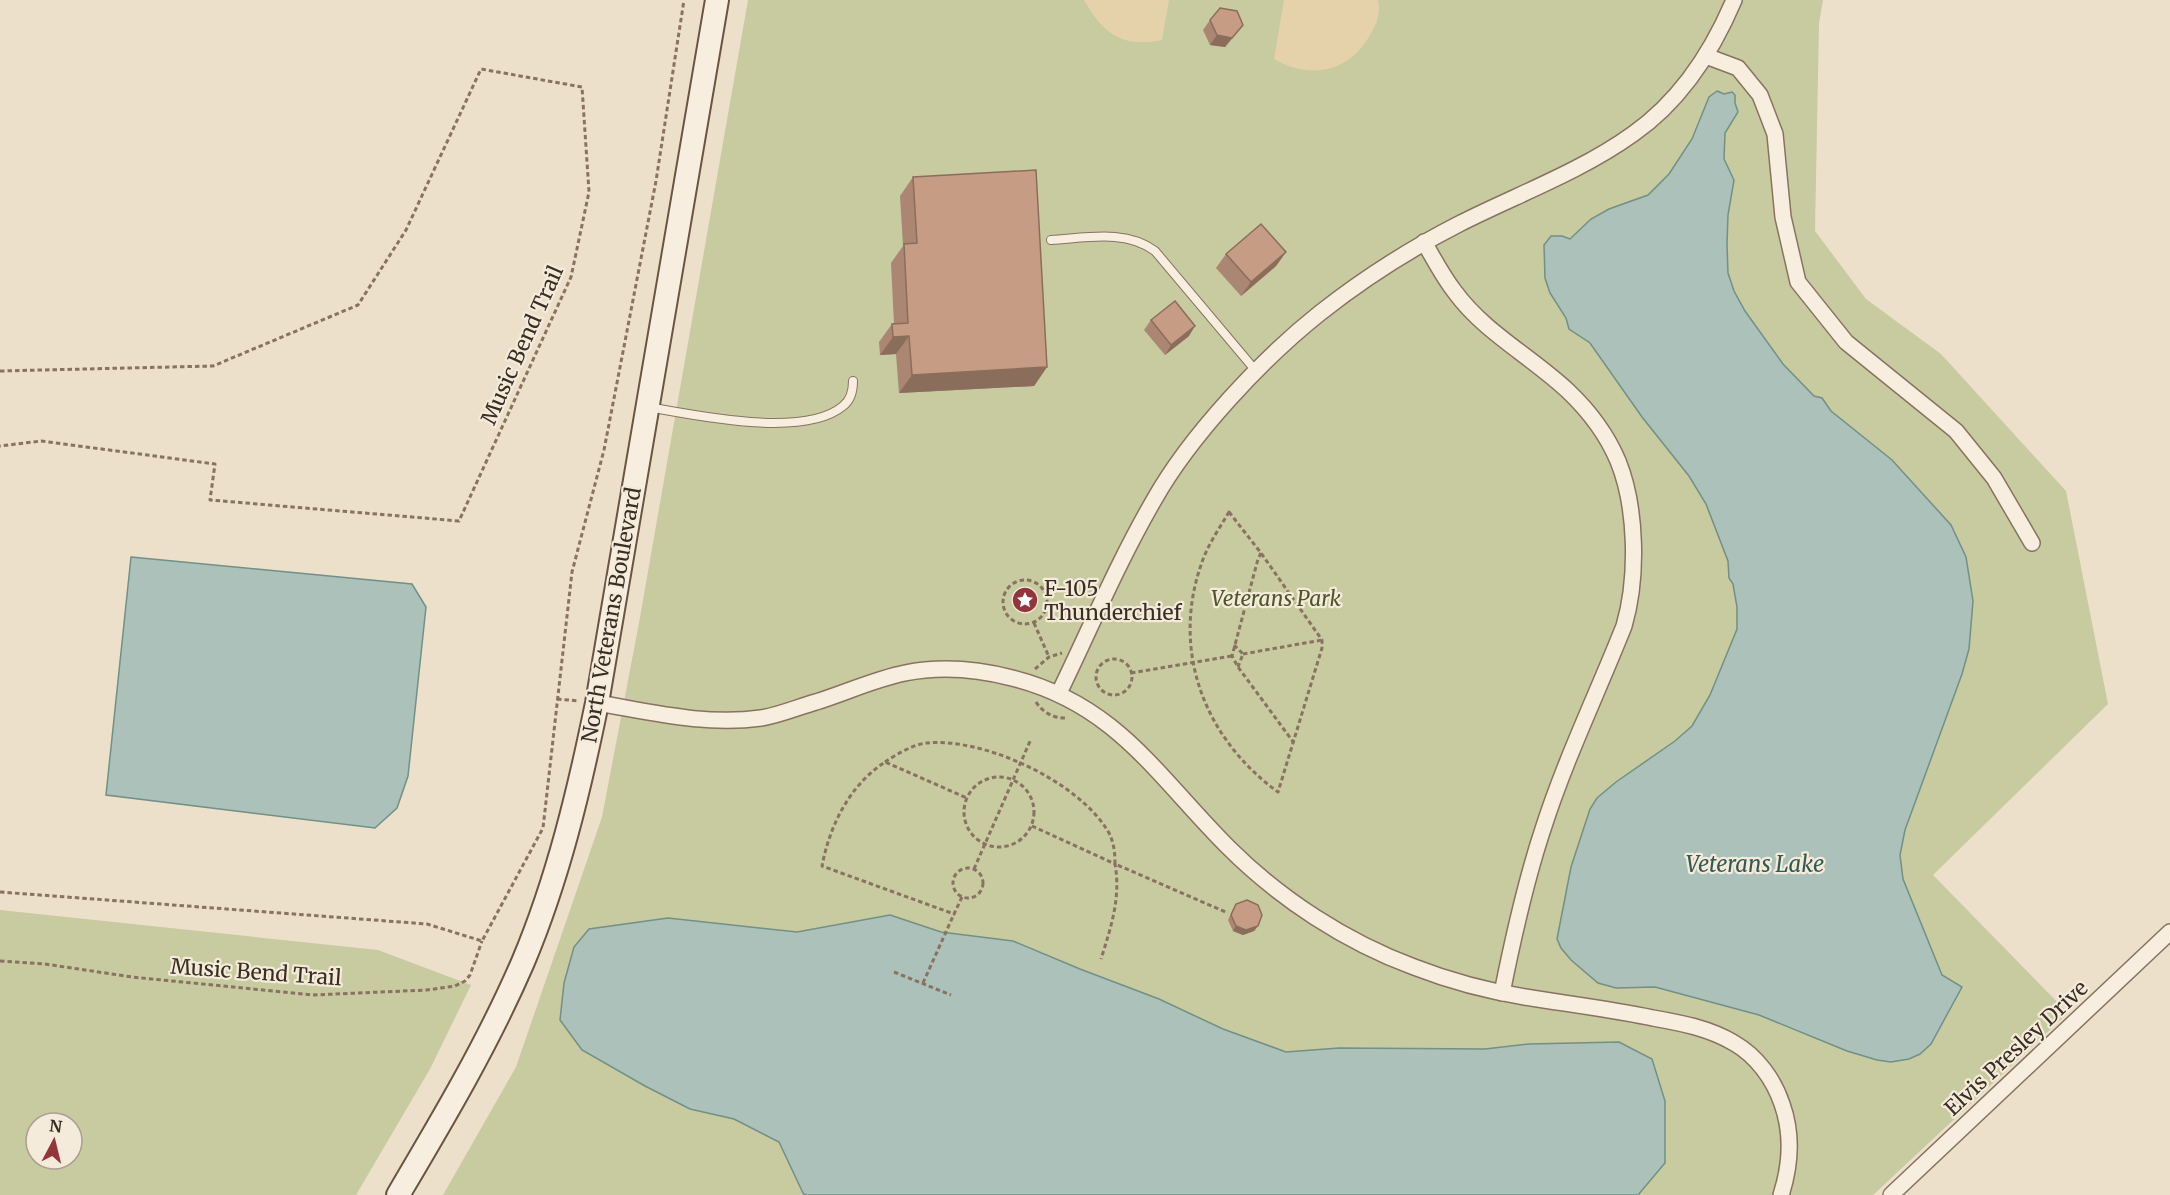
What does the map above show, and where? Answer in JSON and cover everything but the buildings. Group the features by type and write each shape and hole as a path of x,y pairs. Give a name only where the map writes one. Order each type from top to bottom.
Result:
{"street":[{"name":"North Veterans Boulevard","path":"398,1195 484,1045 527,951 558,863 575,803 597,703 717,0"},
{"path":"1059,693 1112,580 1154,498 1195,441 1256,372 1317,315 1350,289 1424,242 1558,176 1632,134 1673,99 1706,56 1734,0"},
{"path":"1706,56 1738,68 1760,95 1775,134 1783,217 1798,282 1846,342 1956,432 1994,478 2032,543"},
{"path":"1424,242 1455,293 1468,307 1567,390 1584,408 1618,461 1630,508 1633,557 1629,609 1569,757 1543,829 1524,892 1502,993"},
{"path":"597,703 702,720 746,720 779,714 903,674 950,669 985,672 1013,678 1059,693 1106,722 1133,745 1230,849 1256,873 1314,916 1348,937 1413,967 1502,993 1608,1008 1690,1025 1736,1043 1755,1059 1771,1079 1788,1122 1791,1147 1789,1169 1781,1195"},
{"name":"Elvis Presley Drive","path":"1891,1195 2170,932"}],"lane":[{"path":"1051,240 1121,238 1140,241 1147,245 1256,372"},
{"path":"647,407 742,421 792,422 831,413 843,406 850,398 854,381"}],"path":[{"name":"Music Bend Trail","path":"0,961 45,964 132,977 313,995 427,990 455,986 465,981 470,975 482,941 543,828 572,572 604,450 656,181 684,0"},
{"name":"Music Bend Trail","path":"0,371 213,366 358,305 406,230 481,69 582,87 589,192 571,277 459,521 210,500 215,464 41,441 0,446"},
{"path":"1229,512 1322,640 1322,648 1278,792 1254,773 1223,737 1207,708 1193,663 1190,629 1196,583 1207,550 1229,512"},
{"path":"1261,553 1232,656 1294,743"},
{"path":"1020,580 1034,582 1045,592 1047,606 1045,613 1034,623 1019,624 1007,616 1003,601 1004,594 1020,580"},
{"path":"1034,623 1049,657"},
{"path":"1243,654 1322,640"},
{"path":"1234,645 1243,654"},
{"path":"1033,674 1042,661 1049,657 1070,654"},
{"path":"1238,667 1243,654"},
{"path":"1131,673 1232,656"},
{"path":"1108,660 1126,664 1131,673 1130,686 1121,694 1109,695 1103,692 1097,684 1096,673 1108,660"},
{"path":"974,869 1031,739"},
{"path":"954,914 822,866 829,837 842,808 864,780 885,762 926,743 975,748 1021,763 1054,780 1097,818 1113,841 1118,879 1116,907 1101,959"},
{"path":"885,762 967,798"},
{"path":"994,778 1013,781 1032,799 1034,818 1032,826 1019,841 1008,846 997,847 984,844 969,830 965,820 964,809 967,798 983,782 994,778"},
{"path":"1032,826 1228,913"},
{"path":"963,868 974,869 983,880 982,889 980,893 971,898 962,897 957,894 952,885 955,875 963,868"},
{"path":"0,892 427,924 482,941"},
{"path":"923,984 962,897"},
{"path":"894,972 951,996"}],"green space":[{"name":"Veterans Park","path":"748,0 1823,0 1819,23 1815,231 1866,299 1941,354 2066,491 2108,704 1933,875 2068,1013 1873,1195 443,1195 516,1067 602,817 639,623"},
{"path":"0,910 378,950 471,985 430,1069 356,1195 0,1195"}],"sand":[{"path":"1084,0 1169,0 1162,40 1136,42 1115,36 1099,22"},
{"path":"1284,0 1378,0 1379,14 1362,48 1352,57 1328,69 1301,69 1274,59"}],"water":[{"name":"Veterans Lake","path":"1717,91 1724,94 1732,92 1735,95 1738,112 1725,133 1724,159 1734,180 1728,215 1727,244 1728,273 1734,291 1745,311 1783,364 1814,396 1822,398 1831,411 1892,460 1951,525 1966,557 1973,601 1969,649 1905,830 1900,855 1903,879 1942,975 1962,987 1931,1044 1920,1054 1909,1059 1891,1062 1877,1060 1847,1051 1759,1015 1655,987 1616,988 1598,983 1571,960 1557,939 1571,867 1590,809 1597,798 1616,782 1675,741 1692,726 1710,695 1737,629 1737,607 1733,584 1729,578 1728,561 1706,504 1689,476 1642,417 1590,343 1569,329 1566,318 1550,293 1545,278 1544,245 1551,236 1570,239 1591,219 1609,209 1648,195 1669,174 1692,139 1709,97"},
{"path":"131,557 412,584 426,607 408,776 397,808 375,828 106,795"},
{"path":"890,915 941,932 1013,941 1159,999 1223,1029 1286,1052 1339,1048 1485,1049 1529,1044 1619,1042 1652,1059 1665,1101 1665,1163 1638,1195 806,1195 779,1142 734,1119 690,1109 645,1086 582,1050 560,1020 564,983 574,947 589,929 668,918 797,932"}],"place":[{"name":"F-105 Thunderchief","path":"1025,600"}]}
